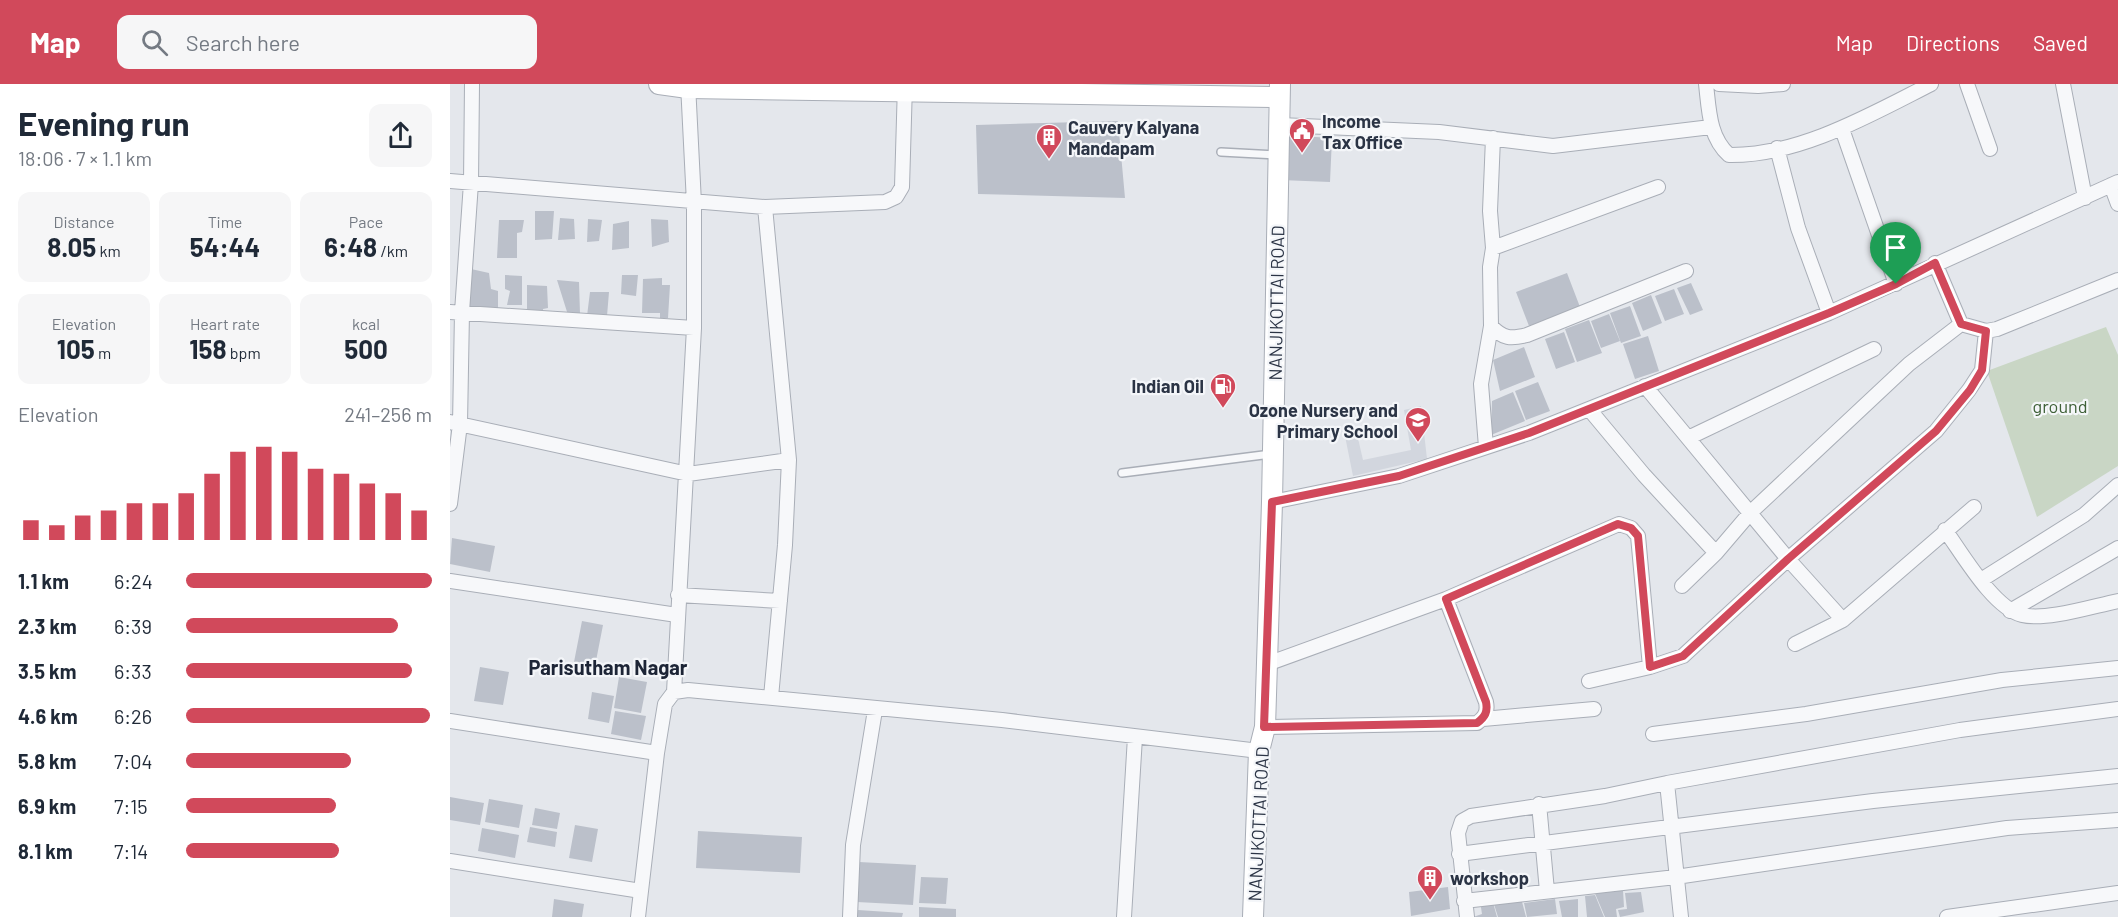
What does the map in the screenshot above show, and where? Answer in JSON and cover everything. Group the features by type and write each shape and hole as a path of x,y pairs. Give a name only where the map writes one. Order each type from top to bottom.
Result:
{"main road":[{"path":"659,84 1279,90"},
{"name":"NANJIKOTTAI ROAD","path":"1253,917 1259,751 1264,727 1267,664 1279,90"}],"street":[{"path":"450,504 455,423 456,312 471,183 472,84"},
{"path":"1706,84 1712,127 1718,146 1729,155 1749,156 1842,129 1931,84"},
{"path":"1719,84 1758,86 1783,84"},
{"path":"1898,84 1904,98"},
{"path":"1967,84 1990,149"},
{"path":"2062,84 2085,198"},
{"path":"638,917 657,753 665,704 674,692 678,595 688,474 694,328 694,203 688,86"},
{"path":"450,181 694,203 765,207 885,202 896,197 902,187 905,88"},
{"path":"1280,125 1439,132 1553,146 1712,127"},
{"path":"1842,129 1896,284"},
{"path":"1486,447 1481,384 1491,326 1490,267 1493,248 1490,211 1493,138"},
{"path":"1777,148 1798,228 1829,313"},
{"path":"1272,502 1399,476 1589,409 1829,313 2115,183 2118,204"},
{"path":"1493,248 1658,187"},
{"path":"765,207 789,459 780,602 771,697"},
{"path":"1935,263 1961,324"},
{"path":"1491,326 1500,336 1512,338 1527,335 1686,271"},
{"path":"1961,324 1986,331 2118,280"},
{"path":"456,312 694,328"},
{"path":"1682,586 1716,553 1751,512 1909,364 1961,324"},
{"path":"1589,681 1650,667 1683,656 1788,559 1936,431 1970,390 1982,370 1986,331"},
{"path":"1688,438 1874,349"},
{"path":"1645,387 1788,559 1843,620"},
{"path":"1589,409 1644,475 1716,553"},
{"path":"455,423 688,474 789,459"},
{"path":"1981,580 2084,515 2118,485"},
{"path":"1795,644 1843,620 1974,507"},
{"path":"1267,664 1446,599 1618,524 1631,528 1638,536 1650,667"},
{"path":"1945,530 1981,580 2010,611 2024,615 2039,615 2118,601"},
{"path":"2010,611 2118,548"},
{"path":"450,581 677,615"},
{"path":"678,595 780,602"},
{"path":"1264,727 1477,723 1488,710 1486,702 1446,599"},
{"path":"1653,734 1806,714 2002,680 2118,668"},
{"path":"674,692 688,690 771,697 875,710 1002,720 1259,751"},
{"path":"1483,718 1594,709"},
{"path":"1467,917 1458,833 1462,820 1472,816 1539,804 1605,796 1960,730 2118,709"},
{"path":"850,917 852,845 875,710"},
{"path":"450,721 657,753"},
{"path":"1124,917 1135,737"},
{"path":"1459,854 1885,800 2118,776"},
{"path":"1667,783 1681,917"},
{"path":"1539,804 1547,891"},
{"path":"1464,901 1676,877 2007,828 2118,820"},
{"path":"450,861 641,891"},
{"path":"1947,917 2118,893"}],"lane":[{"path":"1221,152 1279,155"},
{"path":"1122,473 1273,453"}],"shaded area":[{"name":"Ozone Nursery and Primary School","path":"1421,406 1427,459 1353,476 1345,436 1357,434 1363,460 1411,450 1404,410"}],"green space":[{"name":"ground","path":"2106,327 2118,355 2118,466 2037,517 1987,371"}],"building":[{"name":"Cauvery Kalyana Mandapam","path":"1118,121 1125,198 978,194 976,125"},
{"name":"Income Tax Office","path":"1283,135 1332,138 1330,182 1281,180"},
{"path":"535,211 554,211 552,239 535,240"},
{"path":"560,218 574,219 575,239 558,240"},
{"path":"588,219 602,220 599,241 587,242"},
{"path":"651,219 668,220 669,242 652,247"},
{"path":"499,220 524,220 522,232 517,233 517,258 497,258"},
{"path":"629,221 629,248 612,250 613,224"},
{"path":"471,269 489,273 491,289 498,291 498,308 469,308"},
{"path":"1567,273 1580,307 1529,326 1516,292"},
{"path":"505,275 522,276 522,305 507,305 510,291 505,289"},
{"path":"622,275 638,275 636,296 621,294"},
{"path":"662,278 662,285 670,285 668,318 660,318 660,313 642,313 643,279"},
{"path":"557,280 579,282 580,314 568,315"},
{"path":"1691,283 1703,310 1690,315 1677,288"},
{"path":"527,285 547,286 548,308 543,309 543,312 527,312"},
{"path":"1674,289 1684,314 1665,321 1655,296"},
{"path":"590,292 609,292 607,316 587,316"},
{"path":"1651,295 1662,323 1643,331 1632,303"},
{"path":"1630,306 1641,336 1621,343 1610,313"},
{"path":"1609,314 1620,341 1601,348 1591,321"},
{"path":"1589,320 1602,353 1577,362 1565,329"},
{"path":"1564,332 1575,362 1556,369 1545,339"},
{"path":"1648,336 1659,371 1635,379 1623,344"},
{"path":"1524,347 1535,377 1500,391 1493,360"},
{"path":"1538,382 1550,411 1526,420 1515,391"},
{"path":"1513,392 1525,421 1491,435 1492,401"},
{"path":"452,538 495,546 490,572 450,564"},
{"path":"582,621 603,625 595,666 574,662"},
{"path":"480,667 509,672 503,705 474,701"},
{"path":"619,677 647,682 641,713 614,708"},
{"path":"592,692 614,696 609,723 588,719"},
{"path":"615,711 646,716 641,740 611,734"},
{"path":"450,797 484,803 480,825 450,820"},
{"path":"489,799 523,805 519,828 485,822"},
{"path":"535,808 560,813 557,829 532,825"},
{"path":"575,825 598,829 592,862 569,858"},
{"path":"530,827 557,832 555,847 527,842"},
{"path":"482,828 519,835 515,858 478,851"},
{"path":"698,831 802,837 800,873 696,868"},
{"path":"859,862 916,865 913,905 857,902"},
{"path":"921,877 948,878 946,904 919,903"},
{"name":"workshop","path":"1448,887 1450,909 1411,916 1409,892"},
{"path":"1623,890 1624,907 1616,909 1617,917 1605,917 1594,891"},
{"path":"1641,892 1644,912 1620,917 1618,910 1627,909 1625,893"},
{"path":"1595,895 1604,917 1587,917 1585,896"},
{"path":"1521,898 1526,917 1498,917 1493,901"},
{"path":"554,899 584,904 582,917 552,917"},
{"path":"1492,899 1497,917 1473,917 1482,914 1480,901"},
{"path":"1555,899 1557,914 1527,917 1524,903"},
{"path":"1578,899 1578,917 1562,917 1559,901"},
{"path":"919,907 956,909 956,917 919,917"},
{"path":"858,910 903,913 902,917 858,917"}],"place":[{"name":"Income Tax Office","path":"1302,154"},
{"name":"Cauvery Kalyana Mandapam","path":"1049,160"},
{"name":"Indian Oil","path":"1223,409"},
{"name":"Ozone Nursery and Primary School","path":"1418,443"},
{"name":"workshop","path":"1430,901"}],"district":[{"name":"Parisutham Nagar","path":"608,667"}],"route":[{"path":"1935,263 1961,324 1986,331 1982,370 1970,390 1936,431 1788,559 1683,656 1650,667 1638,536 1631,528 1618,524 1446,599 1488,710 1477,723 1264,727 1272,502 1399,476 1529,433 1896,284 1935,263"}]}
